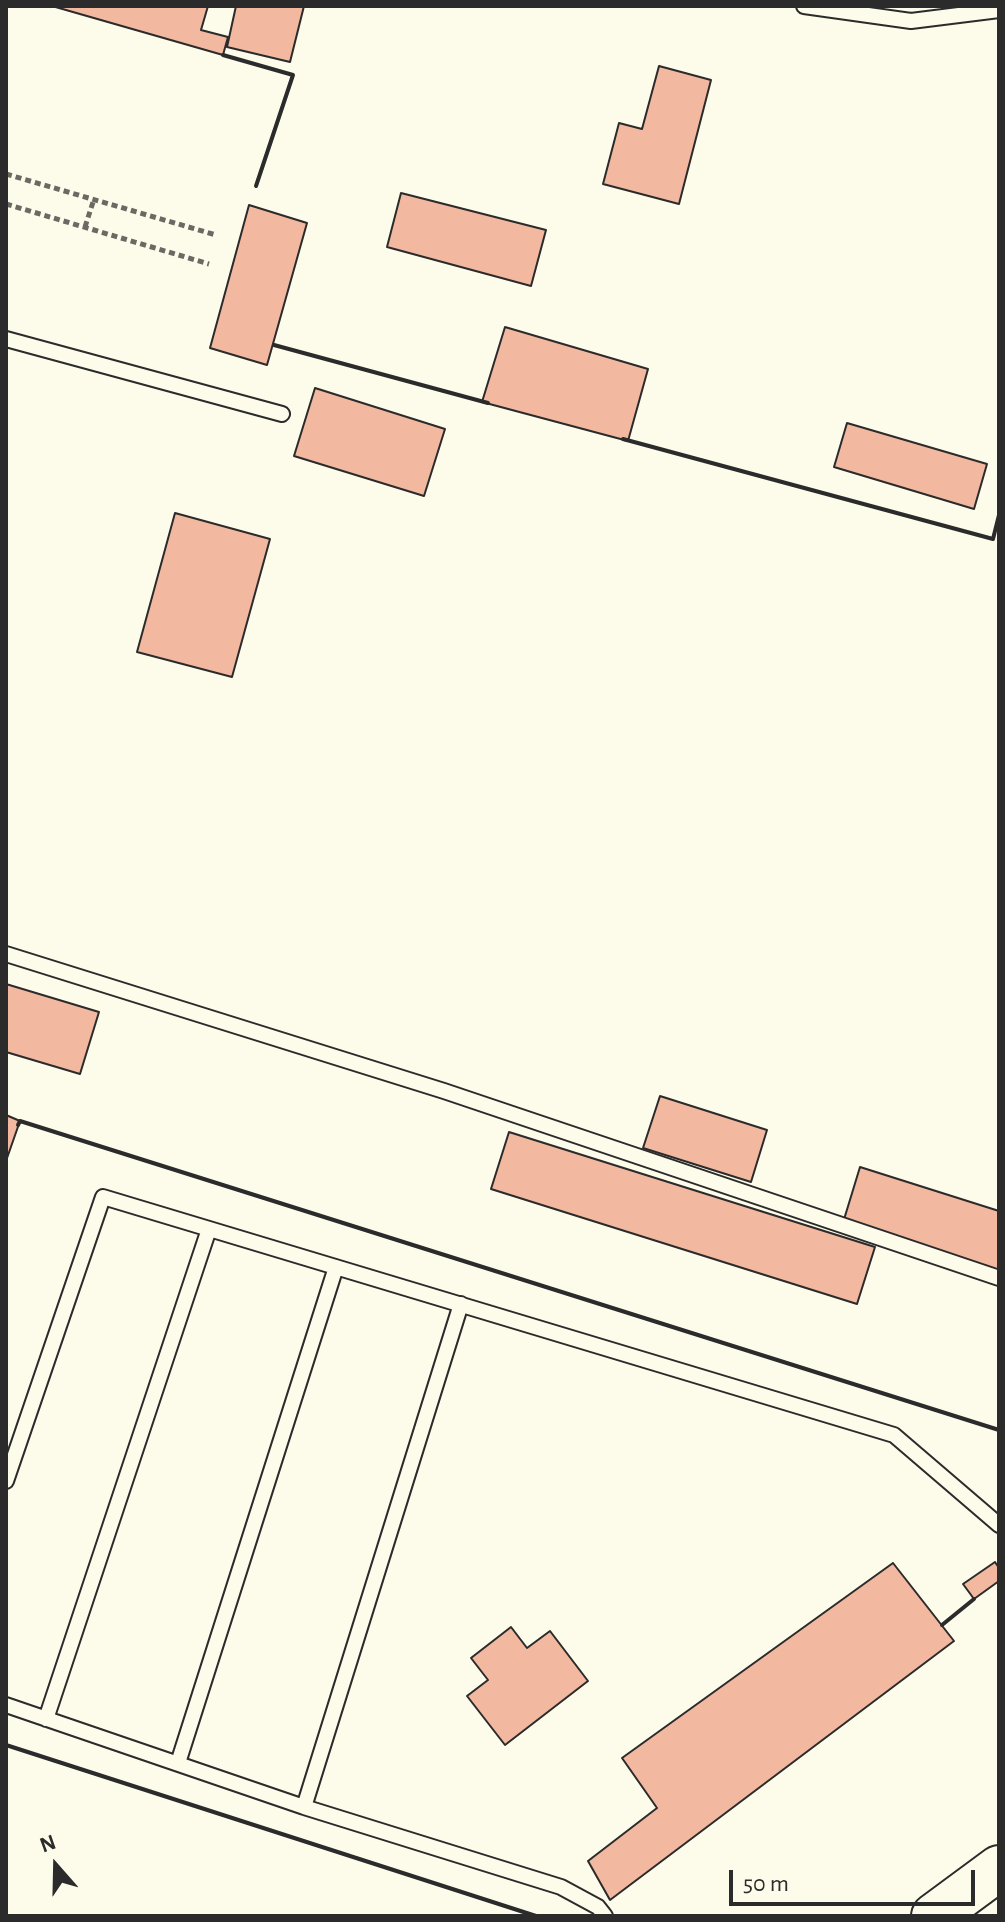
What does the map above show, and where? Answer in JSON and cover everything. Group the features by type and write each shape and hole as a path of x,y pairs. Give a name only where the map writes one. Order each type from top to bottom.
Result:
{"main road":[{"path":"934,1916 999,1868"}],"lane":[{"path":"804,6 850,9 911,21 999,10"},
{"path":"6,339 282,414"},
{"path":"6,954 444,1091 999,1278"},
{"path":"6,1481 103,1197 894,1435 999,1525"},
{"path":"46,1719 209,1229"},
{"path":"178,1763 336,1267"},
{"path":"304,1807 461,1304"},
{"path":"6,1705 304,1807 561,1887 598,1907 605,1916"}],"path":[{"path":"6,174 216,235"},
{"path":"85,227 94,199"},
{"path":"6,204 209,264"}],"building":[{"path":"52,6 208,6 201,30 228,37 223,55"},
{"path":"236,6 304,6 290,62 227,47"},
{"path":"659,66 711,80 679,204 603,184 619,123 642,129"},
{"path":"401,193 546,230 531,286 387,247"},
{"path":"249,205 307,223 267,365 210,348"},
{"path":"505,327 648,369 628,441 482,402"},
{"path":"315,388 445,429 424,496 294,456"},
{"path":"847,423 987,464 974,509 834,467"},
{"path":"175,513 270,539 232,677 137,652"},
{"path":"6,984 99,1012 80,1074 6,1052"},
{"path":"660,1096 767,1130 751,1182 643,1148"},
{"path":"6,1115 20,1121 6,1161"},
{"path":"509,1132 875,1247 857,1304 491,1189"},
{"path":"860,1167 999,1211 999,1275 842,1226"},
{"path":"995,1562 999,1568 999,1581 974,1599 963,1584"},
{"path":"893,1563 954,1641 610,1900 588,1861 657,1808 622,1758"},
{"path":"511,1627 527,1648 550,1631 588,1681 505,1745 467,1696 488,1680 471,1658"}],"wall":[{"path":"223,55 293,75 256,186"},
{"path":"274,345 488,403"},
{"path":"623,439 993,539 999,515"},
{"path":"18,1125 20,1121 999,1430"},
{"path":"942,1625 974,1599"},
{"path":"6,1745 536,1916"}]}
